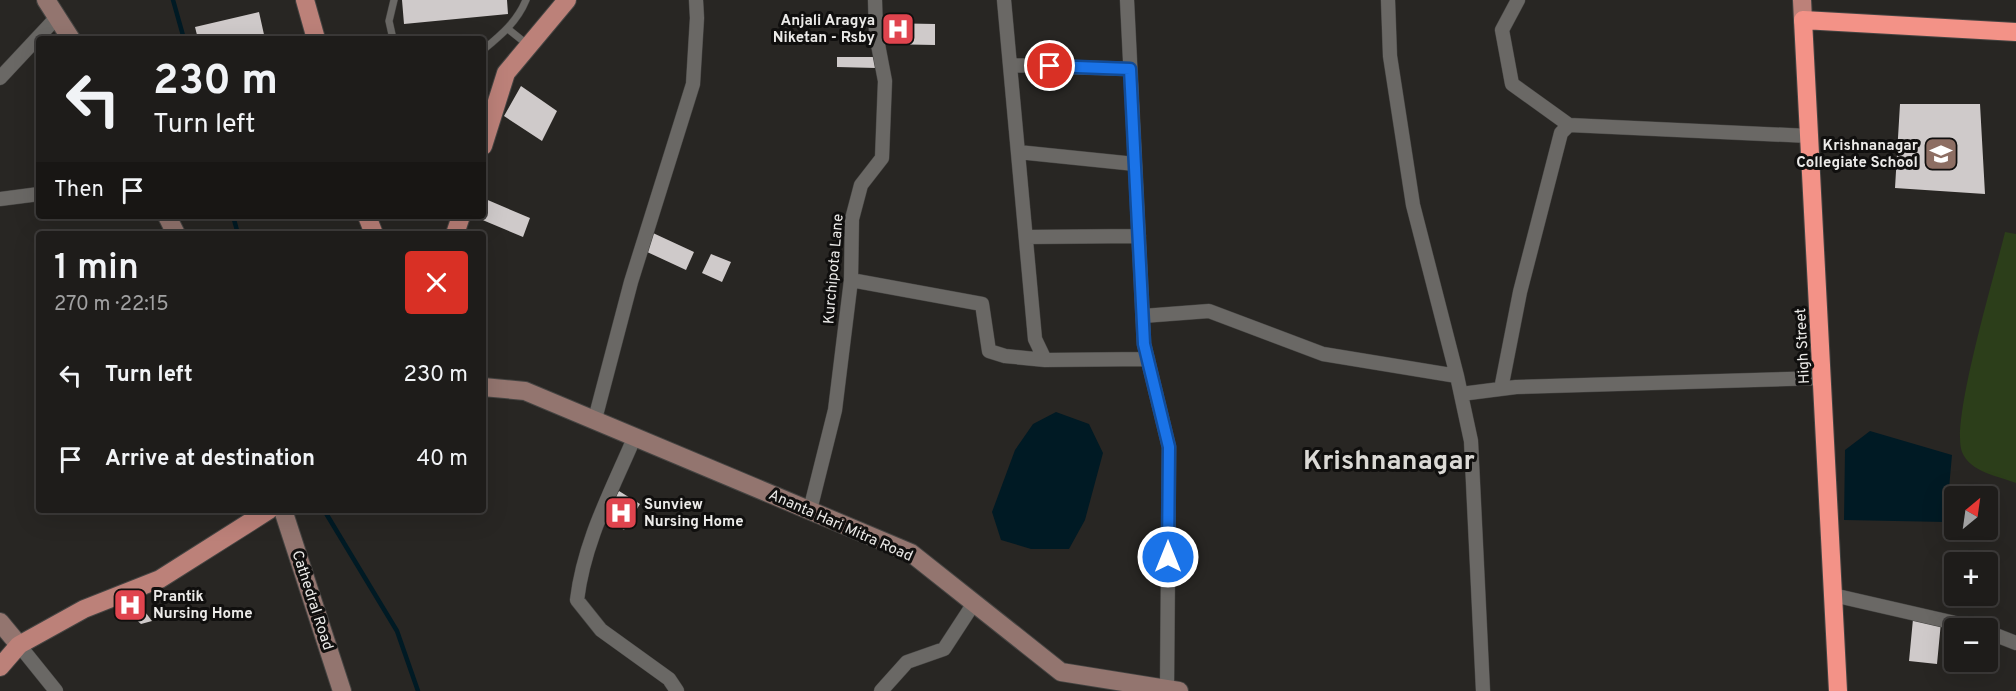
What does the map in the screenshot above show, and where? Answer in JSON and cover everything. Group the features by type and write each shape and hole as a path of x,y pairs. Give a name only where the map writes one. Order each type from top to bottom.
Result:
{"highway":[{"path":"1803,20 2016,32"},
{"name":"High Street","path":"1803,20 1838,691"}],"main road":[{"path":"46,0 69,36"},
{"path":"305,0 315,36"},
{"path":"486,136 506,73 567,0"},
{"name":"High Street","path":"1802,0 1803,20"},
{"name":"Ananta Hari Mitra Road","path":"486,387 525,391 595,418 911,553 1061,672 1173,690"},
{"path":"0,667 19,645 84,609 160,579 264,513"},
{"name":"Cathedral Road","path":"284,513 342,691"},
{"path":"0,622 19,645"}],"street":[{"path":"595,418 631,282 693,84 696,0"},
{"name":"Kurchipota Lane","path":"810,510 834,410 851,280 852,219 861,185 882,158 885,81 876,34 875,0"},
{"path":"1004,0 1035,339 1045,360"},
{"path":"1127,0 1143,316 1148,358 1169,447 1173,690"},
{"path":"1388,0 1390,56 1413,204 1457,376 1471,441 1483,691"},
{"path":"1518,0 1502,30 1512,84 1569,125 1809,136"},
{"path":"39,36 57,17"},
{"path":"0,78 36,39"},
{"path":"1010,65 1130,69"},
{"path":"1501,389 1520,292 1555,156 1561,133 1569,125"},
{"path":"1018,152 1135,164"},
{"path":"0,199 36,194"},
{"path":"1026,237 1139,236"},
{"path":"851,280 982,304 989,351 1005,356 1045,360 1148,358"},
{"path":"1143,316 1209,311 1323,354 1457,376"},
{"path":"1461,394 1501,389 1822,378"},
{"path":"635,436 599,513 580,573 577,600 601,630 669,679 677,691"},
{"path":"1833,595 1944,620"},
{"path":"881,691 907,662 944,648 974,603"},
{"path":"1998,637 2016,643"},
{"path":"19,645 56,691"}],"lane":[{"path":"392,36 389,21 394,0"},
{"path":"486,47 508,29 520,14 526,0"},
{"path":"508,29 528,45"}],"green space":[{"path":"2005,232 2016,234 2016,483 1985,472 1971,464 1962,452 1960,436 1968,379"}],"water":[{"path":"1056,412 1089,424 1103,453 1085,520 1069,549 1031,549 1001,540 992,512 1015,450 1033,424"},
{"path":"1870,431 1952,455 1949,486 1944,486 1944,522 1844,520 1845,450"}],"building":[{"path":"402,0 507,0 508,14 404,24"},
{"path":"259,12 264,36 197,36 195,27"},
{"path":"882,23 935,24 935,45 882,44"},
{"path":"837,57 876,57 876,68 837,67"},
{"path":"521,86 557,111 542,141 504,116"},
{"path":"1900,104 1980,104 1985,194 1895,188"},
{"path":"486,199 530,218 523,237 480,219 486,219"},
{"path":"653,233 694,252 686,270 645,251"},
{"path":"711,254 731,262 722,282 702,273"},
{"path":"619,491 640,504 624,530 603,516"},
{"path":"133,596 152,621 141,624 132,616 125,618 113,605"},
{"path":"1913,619 1941,622 1937,664 1909,661"}],"waterway":[{"path":"173,0 183,36"},
{"path":"234,219 237,231"},
{"path":"326,513 397,631 418,691"}],"place":[{"name":"Anjali Aragya Niketan - Rsby","path":"898,29"},
{"name":"Krishnanagar Collegiate School","path":"1941,154"},
{"name":"Sunview Nursing Home","path":"621,513"},
{"name":"Prantik Nursing Home","path":"130,605"}],"district":[{"name":"Krishnanagar","path":"1389,460"}],"route":[{"path":"1050,66 1130,69 1144,344 1169,447 1168,557"}]}
